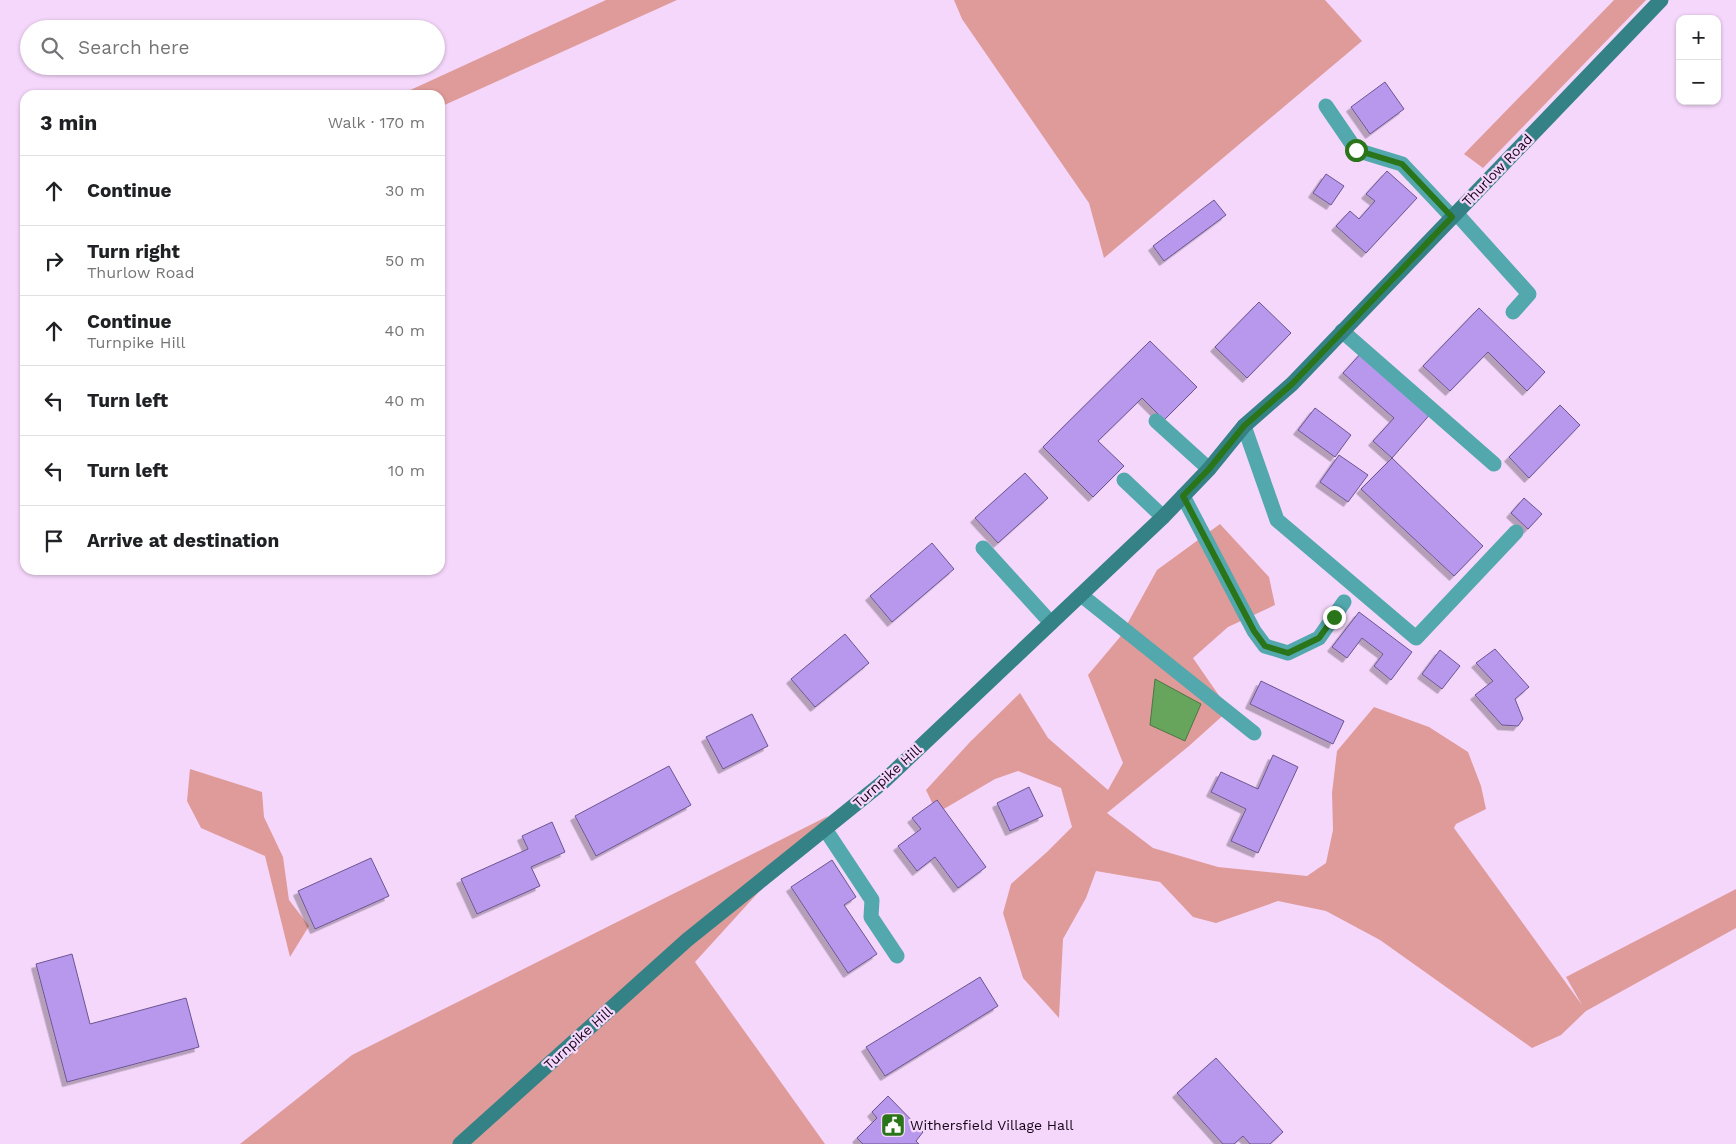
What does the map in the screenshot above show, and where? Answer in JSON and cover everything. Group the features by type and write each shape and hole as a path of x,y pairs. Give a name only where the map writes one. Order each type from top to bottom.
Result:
{"street":[{"name":"Thurlow Road","path":"1292,384 1661,0"},
{"name":"Turnpike Hill","path":"460,1144 688,940 882,783 1163,517 1209,469 1244,426 1292,384"}],"lane":[{"path":"1326,106 1356,150 1402,164 1454,215 1529,294 1513,312"},
{"path":"1342,331 1494,464"},
{"path":"1156,421 1209,469"},
{"path":"1244,426 1278,520 1416,638 1516,532"},
{"path":"1124,480 1163,517"},
{"path":"1183,496 1254,631 1265,646 1288,653 1319,638 1344,602"},
{"path":"983,548 1051,623"},
{"path":"1081,595 1254,733"},
{"path":"825,829 872,900 871,916 897,956"}],"shaded area":[{"path":"606,0 677,0 445,105 445,90 410,90"},
{"path":"954,0 1325,0 1362,41 1104,258 1089,203 962,19"},
{"path":"1614,0 1646,0 1483,168 1464,154"},
{"path":"1220,524 1269,577 1275,605 1228,627 1193,658 1229,710 1189,746 1107,813 1153,848 1218,867 1307,876 1326,863 1333,830 1332,793 1337,751 1374,707 1429,727 1468,752 1481,786 1486,809 1456,824 1454,828 1582,1005 1566,977 1736,889 1736,928 1586,1011 1561,1035 1532,1048 1380,940 1326,911 1278,901 1216,923 1193,917 1160,882 1096,871 1086,898 1063,939 1059,1018 1023,978 1003,913 1011,884 1072,827 1061,788 1018,771 995,779 937,813 926,790 970,742 1020,693 1048,738 1108,790 1123,763 1088,675 1120,637 1157,570"},
{"path":"1155,679 1201,704 1185,741 1150,725"},
{"path":"190,769 262,792 264,817 283,857 289,900 309,926 290,957 265,856 201,828 187,801"},
{"path":"828,816 695,962 825,1144 240,1144 352,1055"}],"building":[{"path":"1385,82 1404,109 1370,134 1351,107"},
{"path":"1387,171 1417,198 1366,253 1336,226 1350,211 1359,219 1375,201 1366,194"},
{"path":"1326,174 1344,186 1331,205 1313,193"},
{"path":"1214,200 1226,215 1164,261 1153,246"},
{"path":"1259,302 1291,333 1247,378 1215,347"},
{"path":"1479,308 1545,372 1527,391 1488,352 1450,391 1423,366"},
{"path":"1150,341 1197,387 1164,420 1142,398 1098,441 1124,466 1093,497 1043,447"},
{"path":"1363,351 1432,412 1392,458 1373,441 1394,418 1343,373"},
{"path":"1560,405 1580,425 1529,478 1509,457"},
{"path":"1315,408 1351,435 1335,457 1298,430"},
{"path":"1339,455 1368,475 1348,502 1320,482"},
{"path":"1392,458 1483,546 1454,576 1361,489"},
{"path":"1025,473 1048,498 998,543 975,518"},
{"path":"1524,498 1542,514 1528,529 1511,513"},
{"path":"932,543 954,569 892,622 870,596"},
{"path":"1359,612 1412,652 1391,680 1374,666 1383,654 1362,638 1347,658 1332,647"},
{"path":"845,634 869,663 815,707 791,679"},
{"path":"1495,649 1529,687 1515,699 1523,719 1518,726 1502,725 1475,695 1493,681 1476,663"},
{"path":"1440,650 1460,666 1442,689 1422,674"},
{"path":"1261,681 1344,721 1333,744 1250,704"},
{"path":"752,714 768,746 723,769 706,737"},
{"path":"1273,755 1298,767 1258,853 1231,841 1246,809 1211,792 1221,772 1258,789"},
{"path":"669,766 691,805 596,856 575,816"},
{"path":"1029,787 1043,816 1010,831 997,803"},
{"path":"937,800 986,867 958,888 935,857 917,871 898,846 921,829 912,818"},
{"path":"552,822 565,852 531,867 540,886 477,914 461,879 528,849 522,836"},
{"path":"371,858 389,896 315,929 298,891"},
{"path":"832,860 856,897 844,905 877,954 848,973 791,887"},
{"path":"72,954 90,1024 186,998 199,1047 67,1082 36,964"},
{"path":"980,977 998,1006 885,1076 866,1047"},
{"path":"1216,1058 1283,1132 1270,1144 1250,1144 1243,1136 1234,1144 1223,1144 1177,1093"},
{"name":"Withersfield Village Hall","path":"888,1096 923,1132 916,1141 919,1144 863,1144 857,1138 877,1118 872,1112"}],"place":[{"name":"Withersfield Village Hall","path":"893,1125"}],"route":[{"path":"1334,617 1319,638 1288,653 1265,646 1254,631 1183,496 1209,469 1244,426 1292,384 1452,217 1402,164 1356,150"}]}
